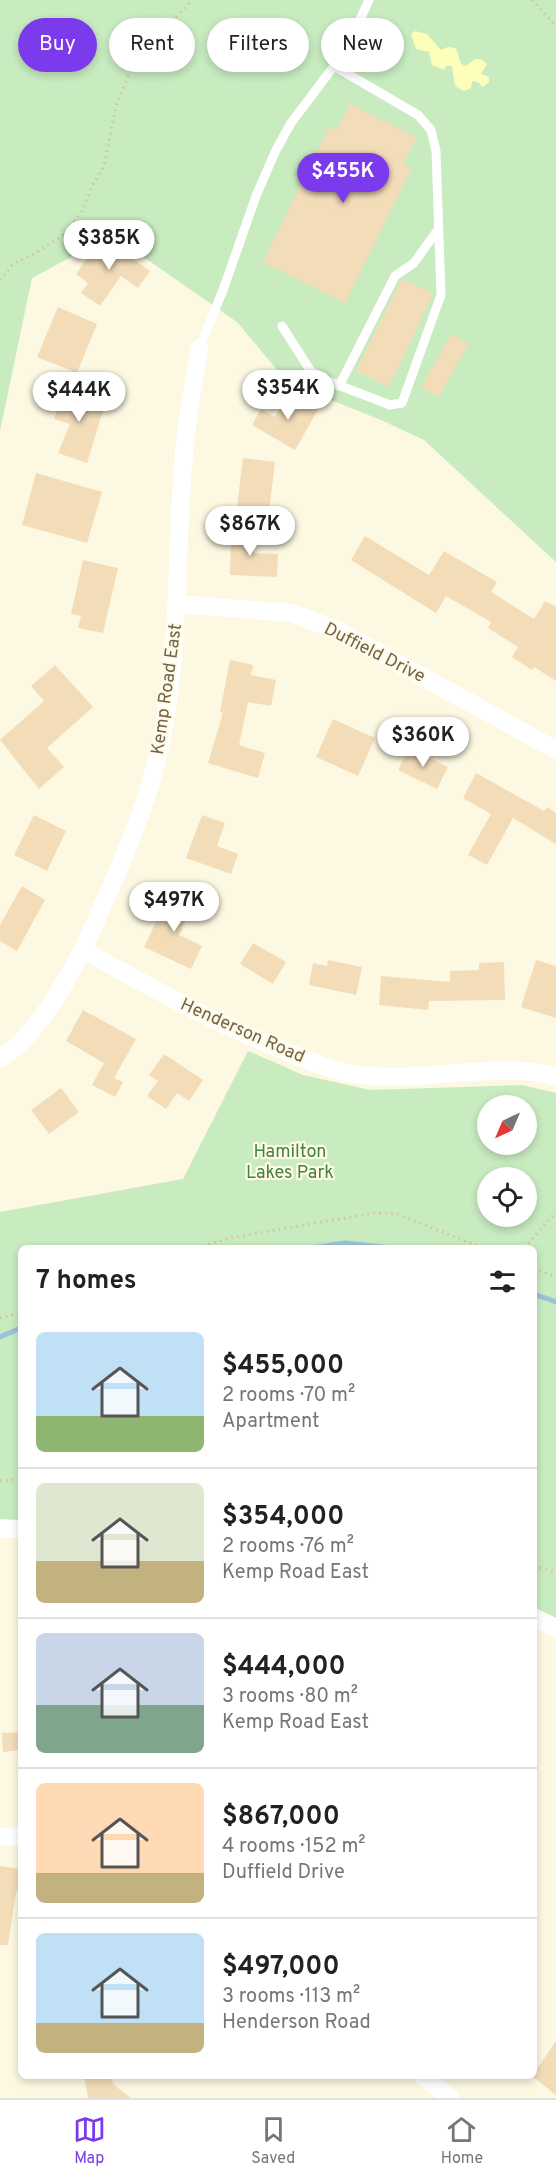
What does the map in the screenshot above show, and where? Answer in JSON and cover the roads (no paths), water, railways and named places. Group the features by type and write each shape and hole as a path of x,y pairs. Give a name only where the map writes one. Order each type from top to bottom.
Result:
{"street":[{"name":"Kemp Road East","path":"0,1059 12,1052 30,1033 83,950 122,862 155,767 170,692 178,604 186,435 199,349"},
{"name":"Duffield Drive","path":"178,604 292,613 341,632 556,750"},
{"name":"Henderson Road","path":"83,950 250,1037 307,1060 360,1075 410,1077 498,1072 544,1073 556,1077"},
{"path":"0,1529 18,1530"},
{"path":"537,1619 556,1628"},
{"path":"0,1837 18,1836"},
{"path":"427,2079 450,2098"}],"lane":[{"path":"361,18 369,0"},
{"path":"199,349 223,290 256,196 276,150 296,116 329,72"},
{"path":"282,326 310,370 339,386 390,405 402,403 441,295 436,151 431,130 418,115 344,72"},
{"path":"339,386 395,276 426,250 439,228"}],"waterway":[{"path":"331,1245 345,1243 364,1245"},
{"path":"537,1295 556,1302"},
{"path":"0,1337 18,1329"}],"park label":[{"name":"Hamilton Lakes Park","path":"290,1161"}]}
